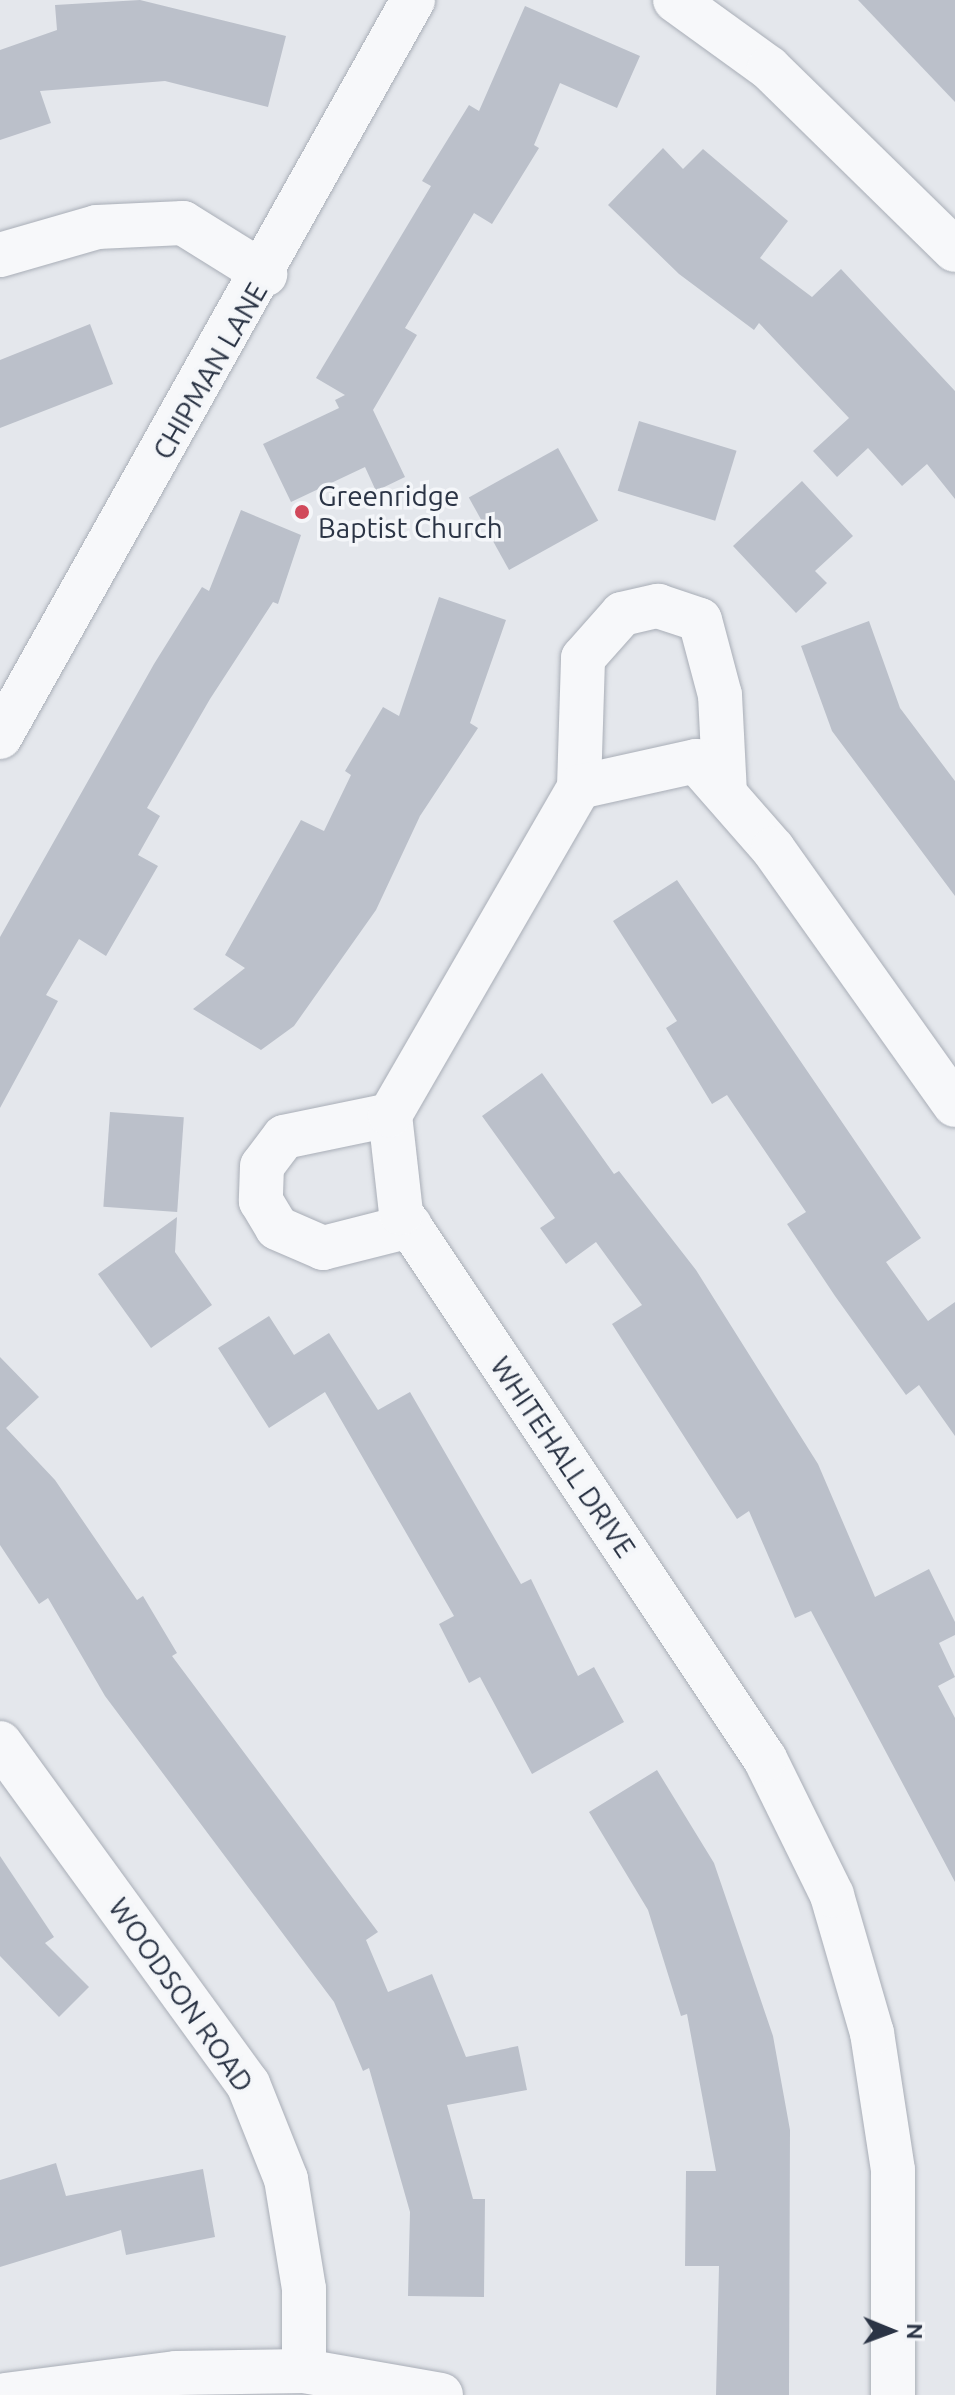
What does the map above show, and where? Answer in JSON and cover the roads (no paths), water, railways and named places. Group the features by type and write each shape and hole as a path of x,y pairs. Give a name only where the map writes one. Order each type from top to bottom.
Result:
{"street":[{"name":"CHIPMAN LANE","path":"0,737 265,274 413,0"},
{"path":"675,0 769,68 955,250"},
{"path":"0,255 97,227 183,223 265,274"},
{"path":"410,1226 323,1248 277,1228 261,1201 262,1166 284,1137 390,1115 579,787 583,658 622,614 658,606 700,620 720,695 725,793"},
{"path":"579,787 696,761 782,861 955,1105"},
{"name":"WHITEHALL DRIVE","path":"390,1115 401,1213 765,1759 832,1895 872,2033 893,2170 893,2395"},
{"name":"WOODSON ROAD","path":"7,1764 248,2084 286,2179 304,2289 304,2371"},
{"path":"5,2395 176,2373 304,2371 441,2395"}],"place":[{"name":"Greenridge Baptist Church","path":"302,512"}]}
